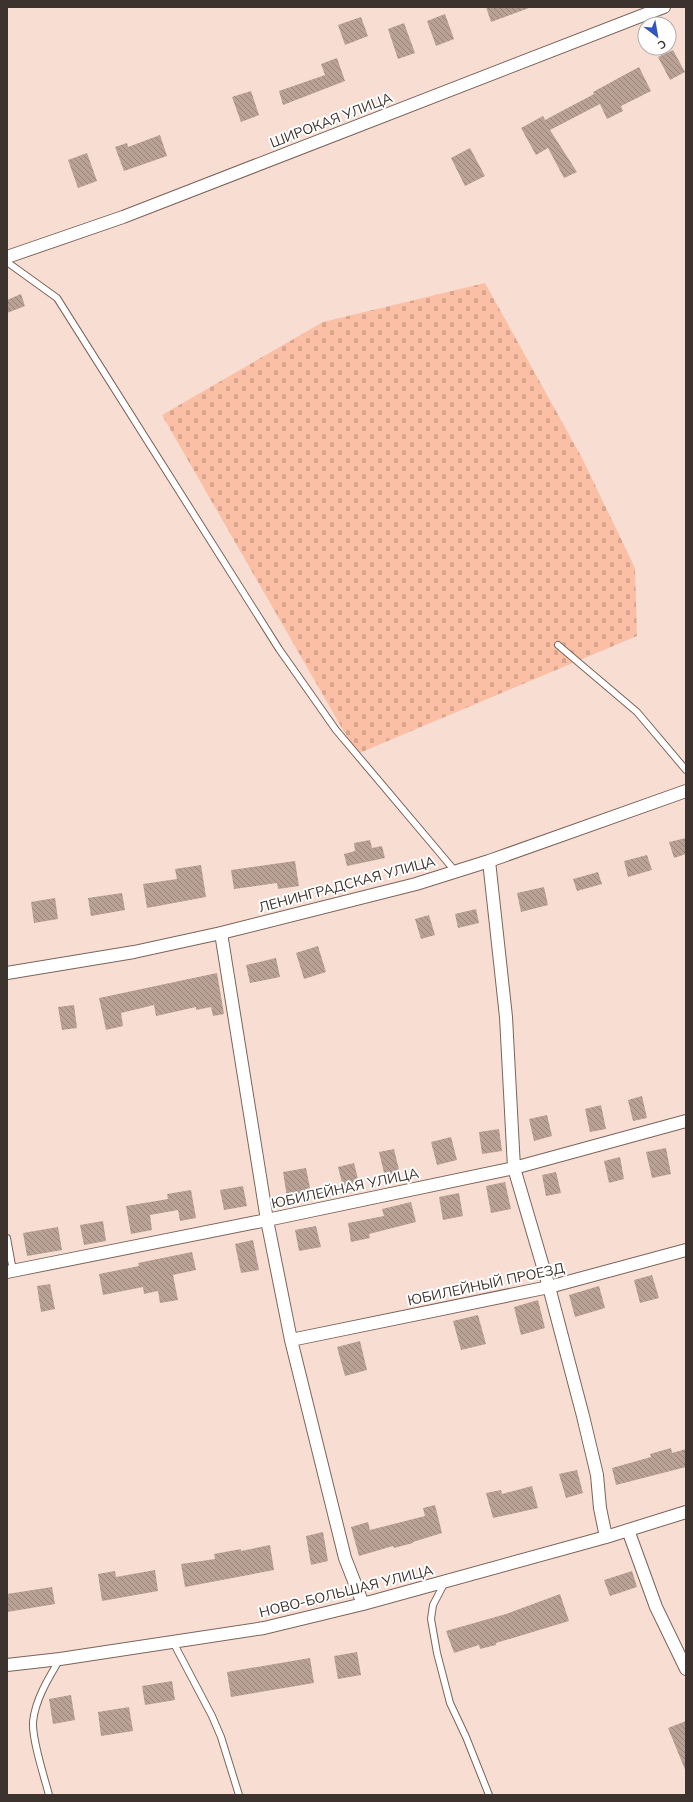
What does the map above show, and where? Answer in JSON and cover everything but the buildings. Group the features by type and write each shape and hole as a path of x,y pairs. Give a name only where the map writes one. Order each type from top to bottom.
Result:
{"street":[{"name":"ШИРОКАЯ УЛИЦА","path":"7,257 123,217 664,7"},
{"name":"ЛЕНИНГРАДСКАЯ УЛИЦА","path":"7,973 134,952 221,933 416,884 489,861 686,791"},
{"path":"489,861 506,1016 514,1168 549,1287 597,1475 600,1508 606,1537"},
{"path":"221,933 266,1220 291,1340 345,1558 363,1604"},
{"name":"ЮБИЛЕЙНАЯ УЛИЦА","path":"10,1271 266,1220 514,1168 686,1120"},
{"name":"ЮБИЛЕЙНЫЙ ПРОЕЗД","path":"291,1340 549,1287 686,1250"},
{"name":"НОВО-БОЛЬШАЯ УЛИЦА","path":"7,1665 60,1659 264,1628 363,1604 606,1537 686,1512"},
{"path":"628,1530 656,1607 686,1669"}],"lane":[{"path":"7,262 57,298 279,649 336,730 455,871"},
{"path":"558,645 637,712 686,770"},
{"path":"7,1238 10,1271"},
{"path":"445,1581 432,1605 431,1619 437,1653 450,1703 466,1737 489,1795"},
{"path":"173,1642 212,1716 221,1737 239,1795"},
{"path":"49,1795 37,1746 33,1722 42,1690 60,1659"}],"green space":[{"path":"485,283 582,458 635,568 637,636 357,754 162,415 323,322"}]}
